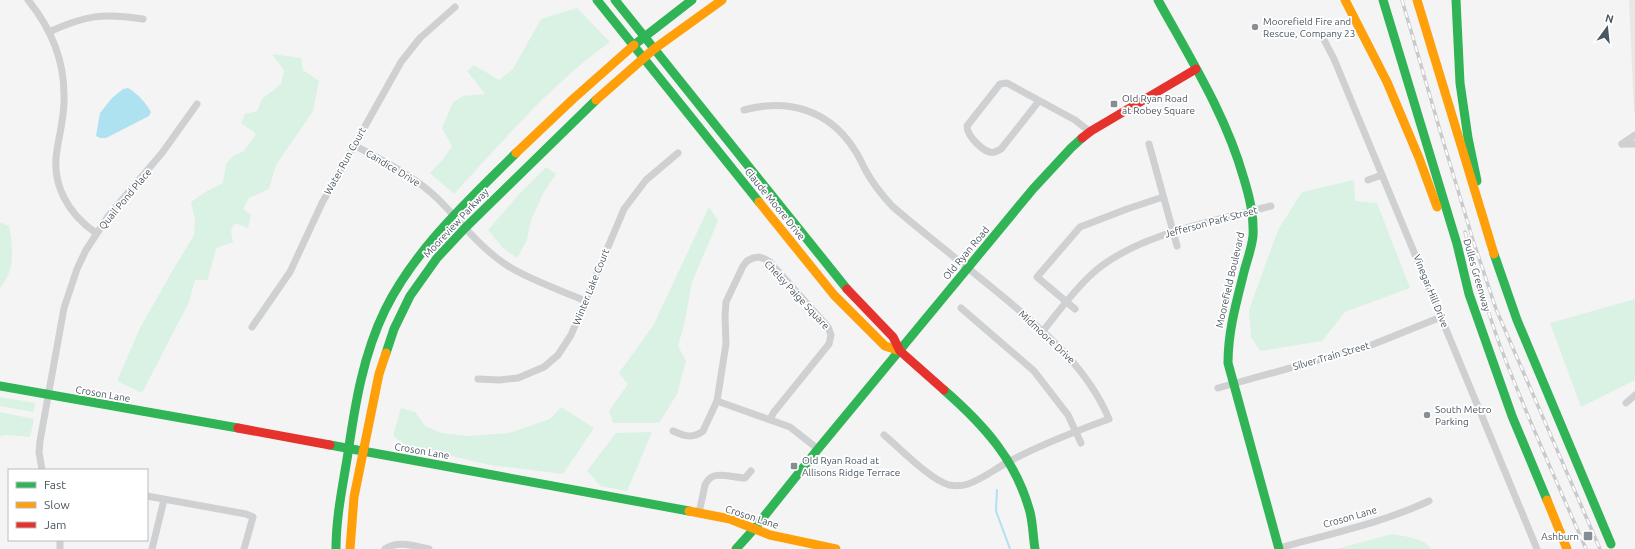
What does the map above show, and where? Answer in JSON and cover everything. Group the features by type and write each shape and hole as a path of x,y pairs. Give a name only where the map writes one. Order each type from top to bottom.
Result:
{"main road":[{"name":"Claude Moore Drive","path":"597,0 834,295 885,346 900,351"},
{"name":"Claude Moore Drive","path":"615,0 844,286 893,337 900,351 984,426 1010,461 1022,486 1028,506 1034,549"},
{"name":"Mooreview Parkway","path":"336,549 339,506 364,362 377,326 396,290 427,246 453,216 583,88 632,45 692,0"},
{"name":"Mooreview Parkway","path":"350,549 354,497 379,374 400,314 410,296 437,258 465,228 604,92 654,49 722,0"},
{"path":"1158,0 1196,69"},
{"path":"1345,0 1388,82 1419,158 1470,294"},
{"name":"Dulles Greenway","path":"1383,0 1457,244 1470,294 1512,416 1567,549"},
{"name":"Dulles Greenway","path":"1417,0 1486,233 1517,320 1611,544"},
{"path":"1456,0 1460,83 1468,138 1483,209 1486,233"},
{"name":"Old Ryan Road","path":"736,549 1046,174 1089,132 1196,69"},
{"name":"Moorefield Boulevard","path":"1196,69 1212,97 1233,143 1253,211 1253,237 1231,324 1228,343 1228,363 1278,549"},
{"name":"Croson Lane","path":"0,386 348,448 730,519 770,535 836,549"}],"street":[{"path":"28,0 49,32 60,62 64,94 62,126 56,162 60,188 69,207 77,217 96,233"},
{"name":"Water Run Court","path":"252,327 290,272 322,203 401,62 409,50 427,31 455,7"},
{"path":"49,32 70,23 96,16 123,15 143,19"},
{"name":"Vinegar Hill Drive","path":"1321,34 1334,59 1537,549"},
{"path":"1039,100 1001,149 994,152 988,151 970,137 967,132 967,126 1000,84 1007,83 1039,100 1080,123 1089,132"},
{"name":"Quail Pond Place","path":"42,469 39,452 48,395 64,308 78,266 96,233 109,215 162,153 197,104"},
{"name":"Midmoore Drive","path":"744,110 771,105 784,105 808,111 825,120 845,136 855,150 876,187 892,206 1043,331 1065,351 1083,372 1104,406 1109,419 1076,431"},
{"path":"1635,135 1622,144 1635,144"},
{"path":"1149,144 1177,246"},
{"name":"Candice Drive","path":"354,145 422,185 438,199 487,250 507,266 533,279 586,301"},
{"name":"Winter Lake Court","path":"478,379 499,380 518,378 544,367 564,348 571,336 624,209 646,180 678,153"},
{"path":"1368,180 1382,175"},
{"path":"1075,309 1037,277 1080,227 1163,197"},
{"name":"Jefferson Park Street","path":"1043,331 1067,301 1094,272 1111,259 1132,248 1173,232 1271,206"},
{"name":"Chelsy Paige Square","path":"673,431 688,436 699,434 703,431 717,401 726,344 726,302 743,266 753,258 759,257 765,259 828,327 831,335 829,344 770,419"},
{"path":"961,308 1029,365 1068,415 1081,443"},
{"name":"Silver Train Street","path":"1218,388 1369,346 1442,317"},
{"path":"1626,403 1635,395"},
{"path":"717,401 790,427 818,449"},
{"path":"884,435 931,475 942,482 951,485 963,486 1010,461 1076,431"},
{"path":"699,514 707,480 718,474 745,478 752,471"},
{"path":"148,496 246,514 253,517 244,549"},
{"path":"152,549 164,500"},
{"name":"Croson Lane","path":"1278,549 1383,519 1411,510 1429,501"},
{"path":"385,549 392,545 400,544 429,549"}],"shaded area":[{"path":"1629,0 1635,0 1635,114 1634,112"}],"green space":[{"path":"577,8 610,42 588,58 528,114 454,194 430,173 444,158 452,146 442,128 453,102 463,96 485,94 467,71 474,65 499,80 513,69 541,19"},
{"path":"272,54 301,58 303,70 319,81 313,111 276,165 269,189 249,198 243,209 251,215 248,228 235,223 231,231 233,242 216,248 208,280 195,280 189,302 142,393 117,381 140,328 194,235 195,220 191,202 207,191 223,183 226,164 233,156 244,151 256,134 241,123 245,114 257,111 262,99 281,84 284,70"},
{"path":"546,167 556,174 544,192 531,220 527,240 517,258 503,248 488,230 520,193"},
{"path":"1354,180 1355,201 1377,203 1410,288 1345,312 1322,341 1260,351 1251,337 1249,310 1278,230 1302,192"},
{"path":"709,207 718,221 692,282 684,325 678,346 686,361 677,394 659,423 613,423 609,411 628,384 619,373 653,326"},
{"path":"0,222 9,226 12,243 12,258 9,274 0,288"},
{"path":"1635,299 1635,380 1581,407 1550,323"},
{"path":"0,397 36,403 33,412 0,406"},
{"path":"561,407 594,428 563,474 490,465 406,445 393,436 401,408 415,412 425,426 441,433 468,436 509,433 550,419"},
{"path":"0,412 34,419 30,437 7,435 0,436"},
{"path":"652,432 627,491 601,486 587,471 616,433"},
{"path":"1392,534 1419,540 1428,545 1431,549 1336,549"}],"water":[{"path":"128,88 132,90 146,105 151,112 149,116 106,138 96,136 100,113 112,98 123,89"}],"waterway":[{"path":"997,490 996,511 1010,549"}],"railway":[{"path":"1402,0 1473,240 1496,309 1600,549"},
{"path":"1465,232 1489,313 1508,367 1540,445 1586,549"}],"traffic: fast":[{"path":"597,0 759,202"},
{"path":"615,0 847,289"},
{"path":"634,45 692,0"},
{"path":"1158,0 1195,65 1217,110 1236,155 1250,201 1253,221 1253,236 1234,315 1228,351 1228,363 1279,549"},
{"path":"1383,0 1457,244 1469,294 1512,416 1547,500"},
{"path":"1456,0 1460,83 1468,138 1477,181"},
{"path":"386,353 394,329 410,296 437,258 465,228 596,100"},
{"path":"736,549 1033,189 1082,138"},
{"path":"336,549 340,501 357,399 365,362 377,327 397,288 411,266 461,208 516,153"},
{"path":"1494,254 1517,320 1611,544"},
{"path":"0,386 238,428"},
{"path":"944,390 985,430 1007,460 1024,493 1030,512 1035,549"},
{"path":"330,445 689,511"}],"traffic: slow":[{"path":"596,100 654,49 722,0"},
{"path":"1345,0 1387,82 1419,158 1437,207"},
{"path":"1417,0 1494,254"},
{"path":"516,153 573,99 634,45"},
{"path":"759,202 834,295 885,346 900,351"},
{"path":"350,549 354,497 379,374 386,353"},
{"path":"1547,500 1567,549"},
{"path":"689,511 730,519 770,535 836,549"}],"traffic: jam":[{"path":"1082,138 1091,131 1196,69"},
{"path":"847,289 893,337 900,351 944,390"},
{"path":"238,428 330,445"}],"place":[{"name":"Moorefield Fire and Rescue, Company 23","path":"1255,27"},
{"name":"Old Ryan Road at Robey Square","path":"1114,104"},
{"name":"South Metro Parking","path":"1427,415"},
{"name":"Old Ryan Road at Allisons Ridge Terrace","path":"794,466"},
{"name":"Ashburn","path":"1588,536"}]}
